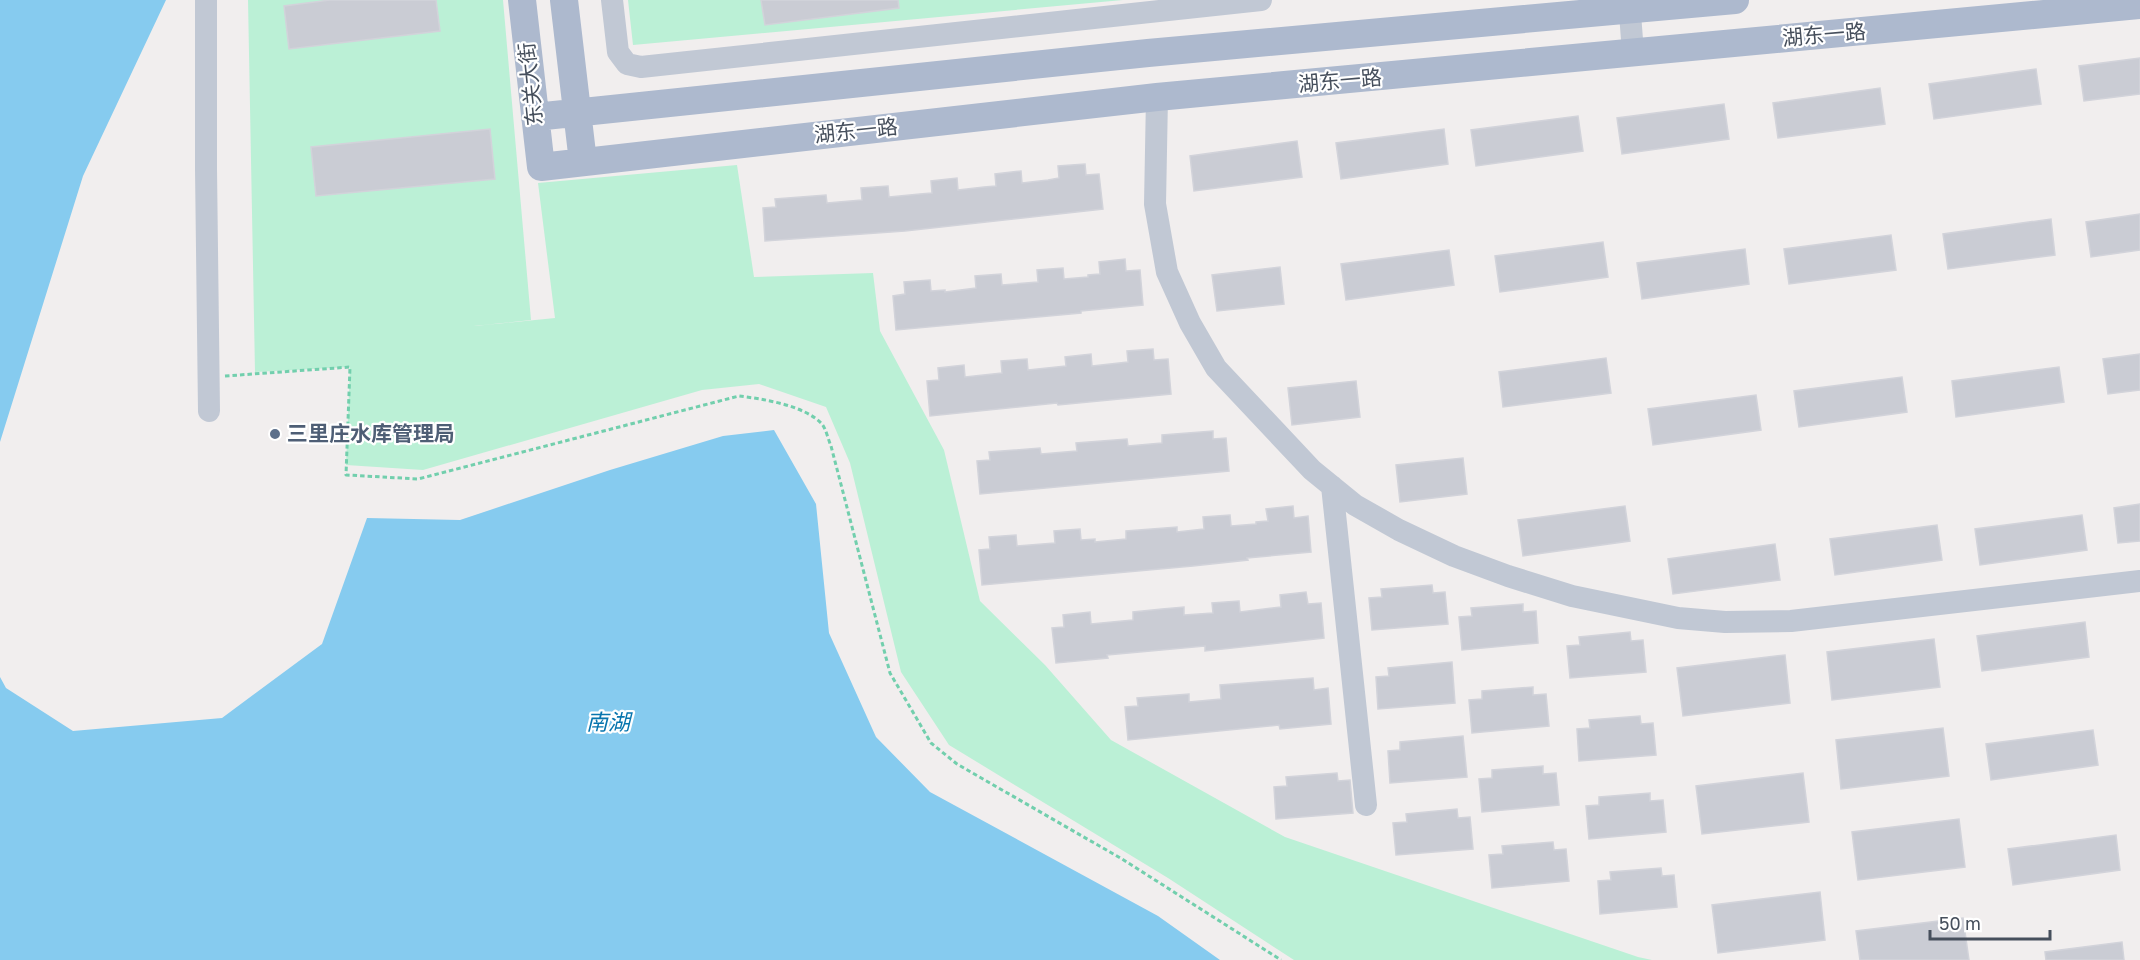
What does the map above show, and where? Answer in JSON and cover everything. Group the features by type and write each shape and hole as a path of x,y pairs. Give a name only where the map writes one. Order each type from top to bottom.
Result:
{"main road":[{"name":"东关大街","path":"522,0 541,167"},
{"name":"东关大街","path":"564,0 582,162"},
{"path":"534,117 1629,5 1735,0"},
{"name":"湖东一路","path":"541,167 1157,97 2131,4"}],"street":[{"path":"206,0 209,411"},
{"path":"612,0 618,52 627,64 641,67 1261,0"},
{"path":"1629,5 1633,53"},
{"path":"1157,97 1155,204 1167,272 1190,323 1216,368 1312,470 1355,505 1454,556 1572,596 1678,618 1725,622 1791,621 2140,581"},
{"path":"1332,486 1366,805"}],"path":[{"path":"208,377 350,367 346,475 418,478 739,396 772,400 806,414 822,425 831,446 890,673 931,743 957,764 1122,859 1263,946 1281,960"}],"green space":[{"path":"248,0 503,0 531,320 474,326 555,318 538,183 737,165 754,277 873,273 880,331 944,450 980,601 1045,665 1111,740 1285,837 1652,960 1294,960 1168,878 949,745 901,672 850,463 826,407 759,384 702,390 423,470 346,465 350,367 255,372"},
{"path":"628,0 1123,0 633,45"}],"water":[{"path":"0,0 166,0 83,176 0,442"},
{"name":"南湖","path":"774,430 816,504 829,633 876,737 930,792 1158,916 1220,960 0,960 0,677 6,688 73,731 222,718 322,644 367,518 460,520 610,470 723,436"}],"building":[{"path":"330,0 436,0 440,31 289,49 284,6"},
{"path":"761,0 898,0 899,8 765,25"},
{"path":"2140,58 2140,94 2084,101 2079,66"},
{"path":"2036,69 2041,104 1934,119 1929,84"},
{"path":"1880,88 1885,124 1778,138 1773,103"},
{"path":"1724,104 1729,139 1622,154 1617,118"},
{"path":"1578,116 1583,151 1476,166 1471,130"},
{"path":"490,129 495,179 316,196 311,147"},
{"path":"1444,129 1448,164 1341,179 1336,143"},
{"path":"1297,141 1302,177 1194,191 1190,156"},
{"path":"1085,164 1086,175 1099,174 1103,209 905,231 765,241 763,208 776,207 775,199 826,195 827,203 862,200 861,188 888,186 889,197 932,193 931,181 957,178 958,190 996,186 995,174 1021,171 1022,183 1059,178 1058,166"},
{"path":"2140,214 2140,250 2091,257 2086,222"},
{"path":"2051,219 2055,255 1948,269 1943,234"},
{"path":"1891,235 1896,270 1789,284 1784,249"},
{"path":"1603,242 1608,277 1500,292 1495,256"},
{"path":"1745,249 1749,284 1642,299 1637,263"},
{"path":"1449,250 1454,285 1346,300 1341,264"},
{"path":"1125,259 1126,271 1140,270 1143,305 896,330 893,296 905,294 904,282 930,280 931,291 945,290 945,292 976,288 975,276 1001,274 1002,285 1038,282 1037,270 1063,268 1064,279 1088,277 1088,275 1100,274 1099,262"},
{"path":"1280,267 1284,304 1217,311 1212,275"},
{"path":"1153,349 1154,360 1168,359 1171,394 930,416 927,381 939,380 938,368 964,365 965,377 1002,373 1001,361 1027,359 1028,370 1066,366 1065,357 1091,354 1092,366 1128,362 1127,351"},
{"path":"2140,354 2140,390 2108,394 2103,359"},
{"path":"1606,358 1611,393 1503,407 1499,372"},
{"path":"2059,367 2064,402 1956,417 1952,381"},
{"path":"1902,377 1907,412 1799,427 1794,391"},
{"path":"1356,381 1360,417 1292,425 1288,388"},
{"path":"1756,395 1761,430 1653,445 1648,409"},
{"path":"1213,431 1213,439 1226,438 1229,471 980,494 977,461 990,460 989,452 1040,448 1041,454 1077,451 1076,443 1127,439 1128,446 1162,443 1162,435"},
{"path":"1463,458 1467,494 1400,502 1396,465"},
{"path":"2140,504 2140,541 2118,543 2114,508"},
{"path":"1293,506 1294,518 1308,516 1311,552 1193,566 982,585 979,550 990,549 989,537 1016,535 1017,546 1055,543 1054,531 1080,529 1081,540 1095,539 1095,542 1126,539 1126,531 1177,527 1177,532 1204,529 1203,517 1230,515 1231,526 1256,524 1256,522 1268,521 1266,509"},
{"path":"1625,506 1630,541 1523,556 1518,520"},
{"path":"2082,515 2087,550 1980,565 1975,529"},
{"path":"1937,525 1942,560 1835,575 1830,539"},
{"path":"1775,544 1780,580 1673,594 1668,559"},
{"path":"1432,585 1433,593 1445,592 1448,624 1372,630 1369,598 1382,597 1381,589"},
{"path":"1306,592 1308,604 1321,603 1324,638 1205,651 1205,646 1107,655 1108,658 1056,663 1052,628 1064,627 1063,615 1090,612 1091,624 1133,620 1133,612 1184,607 1184,615 1213,613 1212,603 1239,601 1240,612 1281,607 1280,595"},
{"path":"1523,604 1523,612 1536,611 1538,643 1462,650 1459,617 1472,616 1471,608"},
{"path":"2085,622 2089,657 1982,671 1977,636"},
{"path":"1630,632 1631,641 1643,640 1646,672 1570,678 1567,646 1580,645 1579,637"},
{"path":"1934,639 1940,687 1832,700 1827,652"},
{"path":"1785,655 1790,703 1683,716 1677,668"},
{"path":"1452,662 1455,703 1378,709 1376,677 1389,676 1388,668"},
{"path":"1313,678 1314,690 1328,688 1331,724 1280,729 1279,725 1128,740 1125,707 1138,706 1137,698 1189,694 1189,702 1221,699 1220,685"},
{"path":"1533,687 1533,695 1546,694 1549,726 1472,733 1469,700 1482,699 1482,691"},
{"path":"1640,716 1641,724 1653,723 1656,755 1579,761 1577,729 1590,728 1589,720"},
{"path":"1943,728 1949,776 1841,789 1836,740"},
{"path":"2093,730 2098,765 1991,780 1986,744"},
{"path":"1463,736 1467,777 1390,783 1388,751 1400,750 1400,742"},
{"path":"1543,766 1543,774 1556,773 1559,805 1482,812 1479,779 1492,778 1492,770"},
{"path":"1337,773 1338,781 1350,780 1353,813 1276,819 1274,787 1287,786 1286,777"},
{"path":"1803,773 1809,822 1702,834 1696,786"},
{"path":"1650,793 1650,801 1663,800 1666,832 1589,839 1586,806 1599,805 1599,797"},
{"path":"1457,809 1458,818 1470,817 1473,849 1396,855 1393,823 1407,822 1406,814"},
{"path":"1959,819 1965,867 1858,880 1852,832"},
{"path":"2116,835 2120,870 2013,885 2008,849"},
{"path":"1553,842 1554,850 1566,849 1569,881 1492,888 1489,855 1503,854 1502,846"},
{"path":"1661,868 1662,876 1674,875 1677,907 1600,914 1598,881 1611,880 1610,872"},
{"path":"1820,892 1825,940 1718,953 1712,905"},
{"path":"1963,918 1969,960 1860,960 1856,931"},
{"path":"2122,942 2124,960 2046,960 2045,952"}],"place":[{"name":"三里庄水库管理局","path":"275,434"}]}
